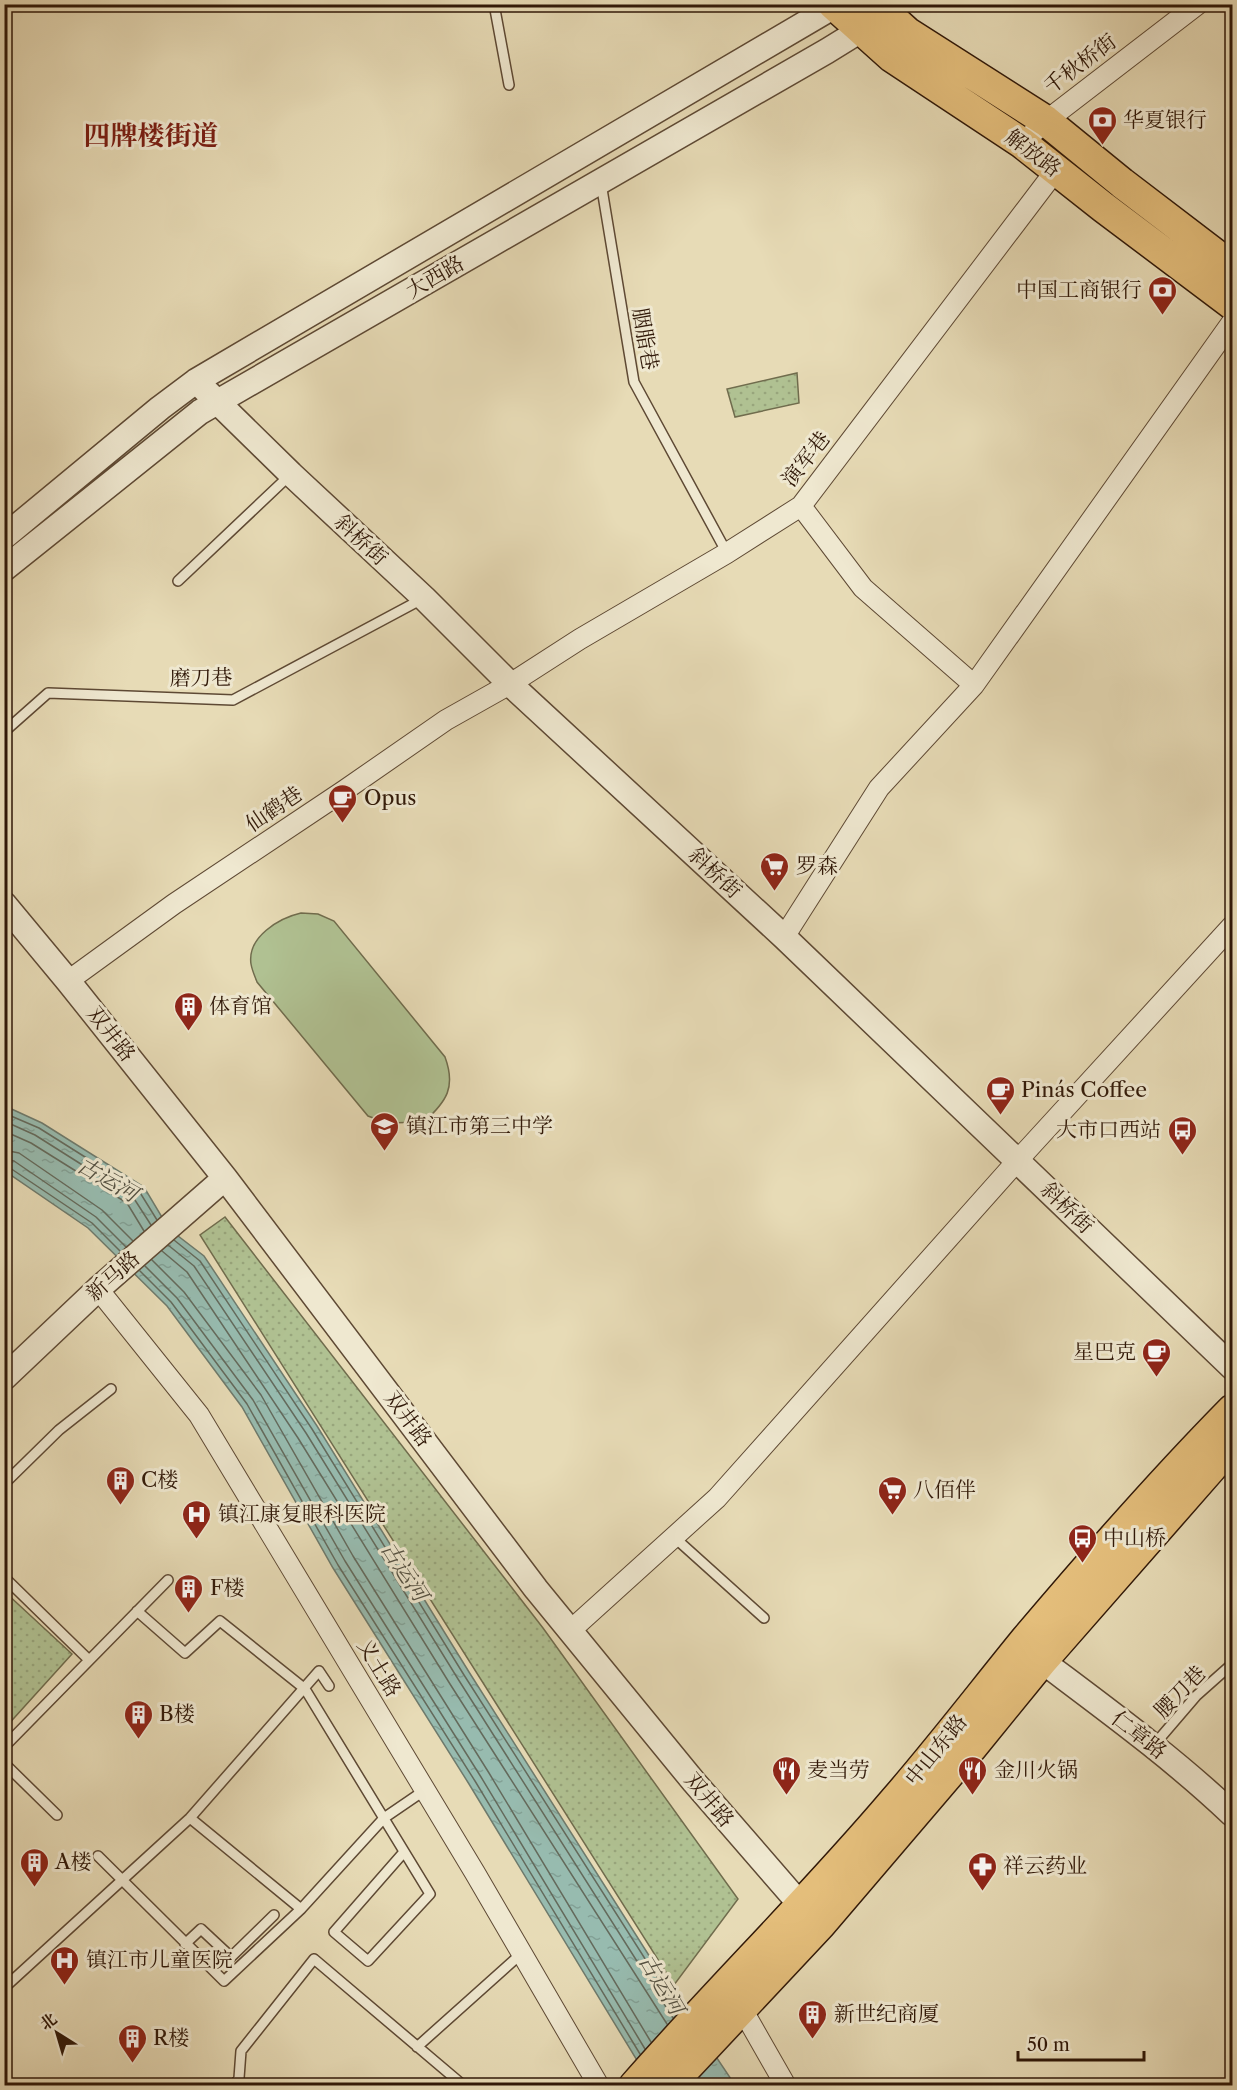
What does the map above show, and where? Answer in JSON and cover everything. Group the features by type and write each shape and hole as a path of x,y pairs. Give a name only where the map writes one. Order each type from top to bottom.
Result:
{"main road":[{"name":"解放路","path":"836,6 876,12 1046,121 1122,183 1233,267"},
{"name":"解放路","path":"876,12 892,57 1022,143 1233,304"},
{"name":"中山东路","path":"669,2085 742,2009 894,1802 1050,1612 1185,1457 1233,1410"},
{"name":"中山东路","path":"634,2085 700,2010 810,1916 972,1747 1042,1661 1212,1467 1233,1447"}],"street":[{"name":"千秋桥街","path":"1022,143 1046,121 1198,4"},
{"name":"大西路","path":"4,537 196,381 836,6"},
{"name":"大西路","path":"4,569 200,412 601,181 876,12"},
{"name":"演军巷","path":"510,684 580,639 727,553 801,506 1056,170"},
{"path":"784,937 879,789 974,685 1233,322"},
{"name":"斜桥街","path":"196,381 291,474 424,598 510,684 784,937 1233,1367"},
{"path":"801,506 863,588 974,685"},
{"name":"仙鹤巷","path":"68,981 174,904 446,720 510,684"},
{"name":"双井路","path":"4,904 225,1178 536,1589 694,1782 810,1916"},
{"path":"571,1630 717,1498 1018,1160 1233,926"},
{"name":"新马路","path":"4,1378 98,1289 225,1178"},
{"name":"义土路","path":"98,1289 199,1415 425,1790 599,2085"},
{"name":"仁章路","path":"1042,1661 1154,1745 1233,1815"},
{"path":"742,2009 786,2085"}],"lane":[{"path":"494,4 509,85"},
{"name":"胭脂巷","path":"601,181 634,382 727,553"},
{"path":"178,581 291,474"},
{"name":"磨刀巷","path":"4,732 48,693 233,700 424,598"},
{"path":"4,1484 59,1430 111,1389"},
{"path":"674,1537 764,1618"},
{"path":"4,1577 89,1660"},
{"path":"4,1747 168,1580"},
{"path":"137,1611 185,1653 220,1621 305,1689 430,1894 368,1961 334,1932 404,1852"},
{"name":"腰刀巷","path":"1154,1745 1196,1696 1233,1664"},
{"path":"4,1988 190,1818 319,1671 329,1686"},
{"path":"4,1763 57,1815"},
{"path":"98,1856 184,1944 224,1981 301,1909 384,1818 425,1790"},
{"path":"190,1818 301,1909"},
{"path":"184,1944 201,1929 231,1957 274,1915"},
{"path":"417,2047 522,1953"},
{"path":"234,2085 239,2078 241,2051 314,1959 464,2085"}],"green space":[{"path":"797,373 799,403 735,417 727,389"},
{"path":"301,913 318,914 334,921 445,1057 450,1077 447,1093 439,1107 424,1122 387,1123 368,1116 257,982 251,964 251,954 259,937 274,924"},
{"path":"225,1217 543,1628 738,1899 674,1985 200,1235"},
{"path":"5,1592 72,1654 4,1728"}],"water":[{"name":"古运河","path":"5,1106 42,1123 144,1187 169,1229 204,1256 317,1426 469,1672 662,1976 735,2085 652,2085 469,1784 333,1568 242,1407 167,1306 88,1228 5,1171"}],"place":[{"name":"华夏银行","path":"1102,146"},
{"name":"中国工商银行","path":"1163,316"},
{"name":"Opus","path":"343,824"},
{"name":"罗森","path":"775,892"},
{"name":"体育馆","path":"188,1032"},
{"name":"Pinás Coffee","path":"1000,1116"},
{"name":"镇江市第三中学","path":"385,1152"},
{"name":"大市口西站","path":"1182,1156"},
{"name":"星巴克","path":"1157,1378"},
{"name":"C楼","path":"120,1506"},
{"name":"八佰伴","path":"892,1516"},
{"name":"镇江康复眼科医院","path":"197,1540"},
{"name":"中山桥","path":"1082,1564"},
{"name":"F楼","path":"189,1614"},
{"name":"B楼","path":"138,1740"},
{"name":"麦当劳","path":"786,1796"},
{"name":"金川火锅","path":"973,1796"},
{"name":"A楼","path":"34,1888"},
{"name":"祥云药业","path":"982,1892"},
{"name":"镇江市儿童医院","path":"65,1986"},
{"name":"新世纪商厦","path":"813,2040"},
{"name":"R楼","path":"132,2064"}],"district":[{"name":"四牌楼街道","path":"151,136"}]}
